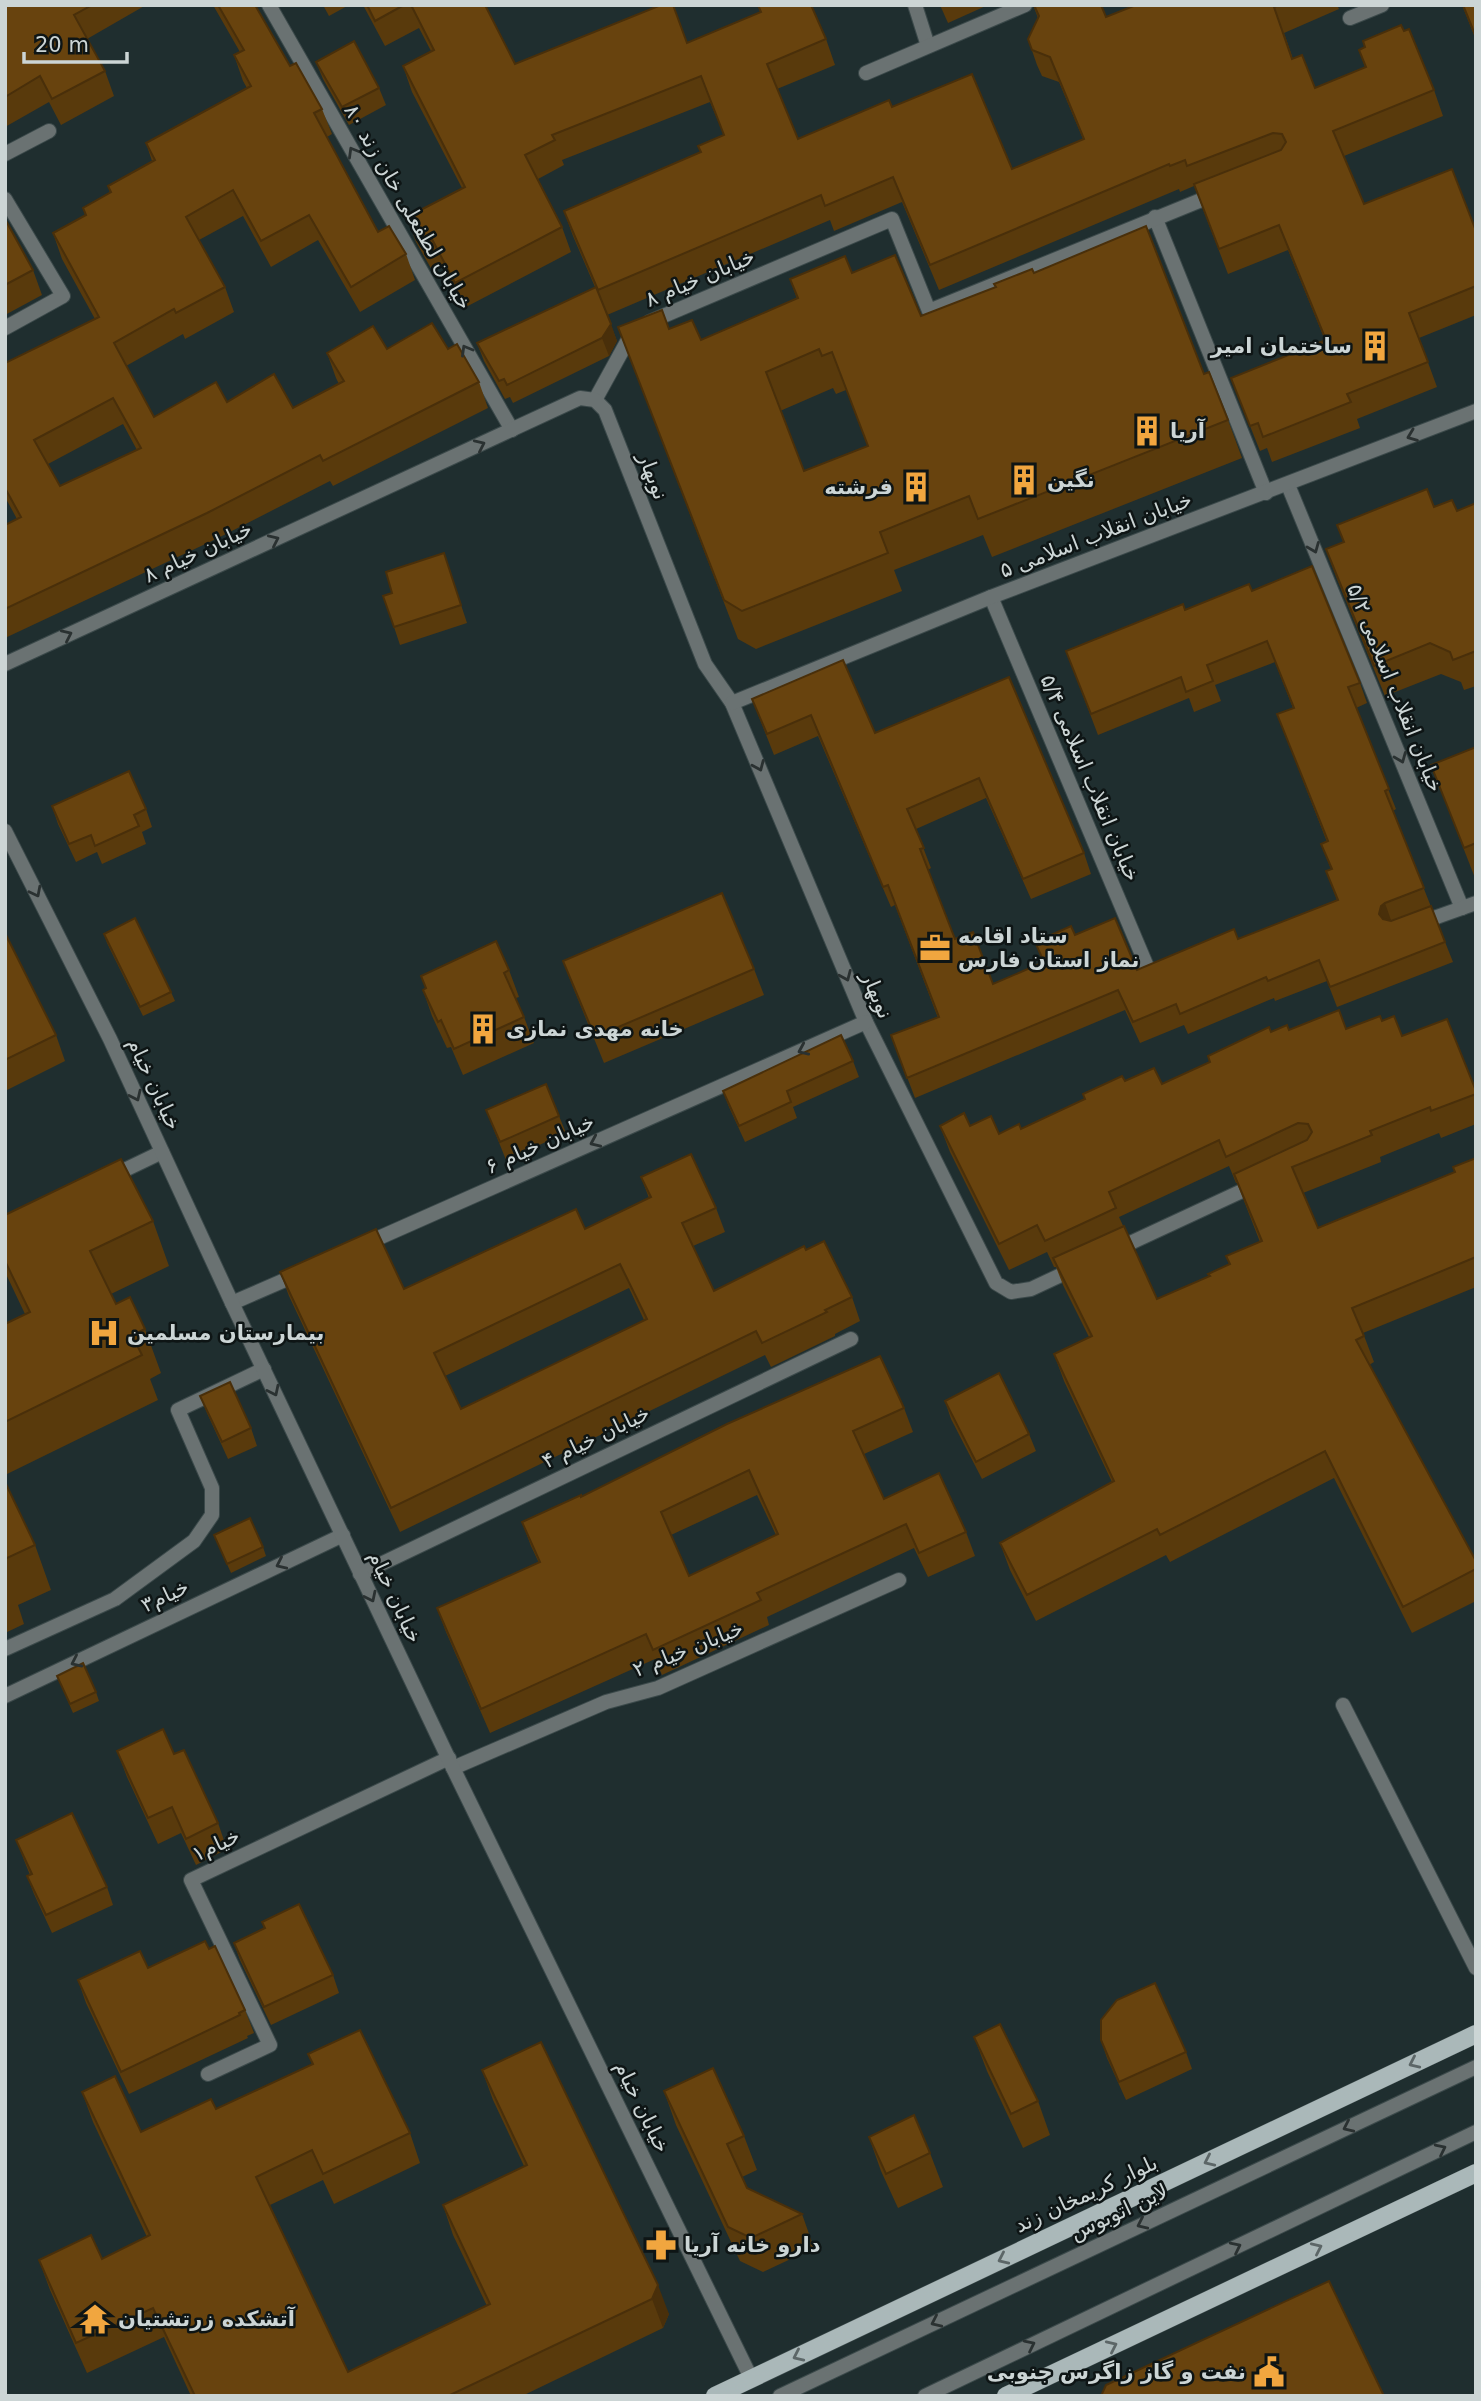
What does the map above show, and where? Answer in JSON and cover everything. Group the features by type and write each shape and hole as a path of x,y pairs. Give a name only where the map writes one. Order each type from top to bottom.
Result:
{"main road":[{"name":"بلوار کریمخان زند","path":"715,2396 1476,2034"},
{"path":"1006,2396 1024,2392 1476,2173"}],"street":[{"name":"خیابان لطفعلی خان زند ۸۰","path":"268,5 512,430"},
{"path":"915,5 928,46"},
{"path":"866,73 1026,5"},
{"path":"1350,18 1382,5"},
{"path":"5,154 49,131"},
{"name":"خیابان خیام ۸","path":"5,664 580,398 595,400 635,328 892,219 929,311 1233,187"},
{"path":"5,199 63,296 5,328"},
{"path":"1155,217 1266,493"},
{"name":"نوبهار","path":"595,400 605,410 705,664 732,703 866,1022 996,1283 1011,1292 1031,1289 1276,1175"},
{"name":"خیابان انقلاب اسلامی ۵","path":"732,703 991,597 1476,411"},
{"name":"خیابان انقلاب اسلامی ۵/۲","path":"1288,485 1469,905"},
{"name":"خیابان انقلاب اسلامی ۵/۴","path":"991,597 1151,976"},
{"name":"خیابان خیام","path":"5,831 110,1039 360,1574 751,2378"},
{"path":"1407,928 1469,905"},
{"name":"خیابان خیام ۶","path":"346,1253 866,1022"},
{"path":"96,1183 162,1152"},
{"path":"232,1303 308,1269"},
{"name":"خیابان خیام ۴","path":"360,1574 851,1339"},
{"path":"5,1649 115,1599 194,1541 212,1515 212,1488 178,1410 264,1369"},
{"name":"خیام۳","path":"5,1696 343,1535"},
{"name":"خیابان خیام ۲","path":"451,1763 606,1702 658,1688 899,1580"},
{"path":"1343,1705 1476,1968"},
{"name":"۱خیام","path":"208,2074 270,2045 191,1880 451,1763"},
{"name":"لاین اتوبوس","path":"780,2396 1476,2067"},
{"path":"925,2396 1476,2132"}],"building":[{"path":"5,5 92,5 74,15 105,71 52,99 40,76 5,97"},
{"path":"218,5 255,5 290,66 296,63 322,109 314,113 378,232 389,226 406,254 351,287 309,215 261,241 233,190 186,217 225,287 176,313 174,309 114,343 154,417 216,382 227,402 274,374 293,408 344,381 327,353 373,326 387,349 432,323 448,349 457,344 479,382 323,461 320,455 207,513 5,609 5,525 21,517 5,488 5,363 99,317 53,233 86,215 83,208 111,192 108,186 155,160 146,143 251,86 234,55 244,50","holes":["113,398 141,448 60,486 34,440"]},
{"path":"367,5 404,5 375,21"},
{"path":"411,5 485,5 515,64 661,5 673,5 687,43 761,12 758,5 811,5 826,39 767,64 798,139 889,100 892,107 972,74 1012,169 1084,139 1050,57 1032,50 1028,39 1039,16 1034,5 1101,5 1106,17 1136,5 1279,5 1274,7 1292,59 1302,55 1315,88 1366,67 1359,50 1365,47 1363,41 1401,25 1404,31 1409,29 1434,90 1333,131 1364,204 1452,169 1476,231 1476,286 1409,313 1428,362 1347,394 1351,402 1263,437 1258,423 1250,426 1231,378 1326,340 1279,225 1219,249 1194,184 1281,150 1286,142 1282,134 1273,133 1187,166 1185,160 1170,166 1169,164 930,265 893,177 825,206 821,195 598,290 564,211 701,152 698,146 724,135 701,76 552,135 555,140 525,155 562,227 455,283 432,239 422,244 407,217 465,187 403,66 434,50"},
{"path":"1463,5 1476,5 1476,37"},
{"path":"354,41 379,88 342,107 316,62"},
{"path":"5,219 33,270 5,285"},
{"path":"1146,226 1204,374 1209,372 1228,420 978,519 969,496 880,532 888,553 742,611 724,600 618,327 662,310 669,329 692,320 701,340 798,298 790,279 845,256 852,273 895,255 921,316 996,287 994,284 1032,269 1034,273","holes":["819,349 822,356 832,352 868,446 804,471 766,372"]},
{"path":"596,287 611,324 602,338 507,385 504,379 499,381 477,343"},
{"path":"1427,489 1434,507 1452,500 1457,511 1476,503 1476,651 1453,660 1450,652 1430,643 1374,666 1326,549 1344,542 1337,525"},
{"path":"444,553 461,605 394,627 383,596 392,593 386,572"},
{"path":"1312,566 1360,683 1348,687 1389,789 1385,791 1424,888 1385,903 1379,914 1383,919 1391,921 1431,906 1445,942 1330,987 1319,960 1268,981 1266,977 1180,1014 1176,1004 1133,1022 1118,990 907,1078 891,1035 939,1017 888,885 883,887 811,715 767,734 752,699 843,660 875,733 1009,677 1084,853 1023,879 979,778 907,809 924,848 920,849 955,939 973,932 993,984 1044,962 1035,942 1071,926 1075,935 1115,918 1137,970 1234,929 1238,939 1338,900 1326,871 1332,869 1321,844 1328,841 1277,714 1294,708 1267,641 1207,665 1213,681 1186,692 1181,677 1091,714 1066,651 1183,604 1185,610 1249,584 1252,591"},
{"path":"1476,747 1476,843 1464,848 1431,765"},
{"path":"129,771 146,809 134,815 139,826 95,846 91,835 69,844 52,806"},
{"path":"722,893 754,969 595,1037 563,961"},
{"path":"135,918 171,992 140,1007 104,934"},
{"path":"5,933 56,1035 5,1060"},
{"name":"خانه مهدی نمازی","path":"496,941 509,970 504,973 524,1017 454,1049 423,990 426,988 421,976"},
{"path":"1339,1010 1346,1029 1380,1016 1382,1021 1394,1016 1402,1036 1447,1019 1476,1091 1476,1094 1431,1111 1430,1107 1370,1131 1372,1135 1292,1167 1318,1228 1455,1172 1453,1167 1476,1158 1476,1257 1352,1308 1364,1336 1356,1340 1476,1561 1476,1569 1403,1607 1325,1451 1160,1535 1157,1529 1027,1595 1000,1543 1114,1481 1054,1354 1092,1336 1053,1258 1124,1226 1157,1299 1210,1276 1208,1274 1230,1264 1226,1256 1262,1241 1234,1174 1307,1140 1312,1132 1308,1124 1298,1123 1226,1157 1219,1140 1109,1192 1116,1208 1045,1241 1037,1225 999,1244 940,1126 964,1113 970,1126 991,1116 999,1134 1019,1124 1021,1129 1085,1099 1083,1094 1122,1076 1125,1081 1154,1068 1162,1084 1210,1062 1208,1056 1269,1027 1271,1032 1287,1025 1289,1030"},
{"path":"841,1035 853,1061 787,1091 791,1102 739,1126 723,1091"},
{"path":"546,1084 559,1116 500,1142 486,1110"},
{"path":"691,1154 716,1208 682,1223 714,1291 804,1246 806,1250 824,1241 852,1297 762,1343 756,1331 391,1508 280,1272 376,1229 404,1289 576,1209 585,1229 651,1197 641,1177","holes":["620,1264 647,1319 461,1409 434,1353"]},
{"path":"121,1159 153,1221 90,1251 116,1304 130,1297 145,1329 132,1335 142,1355 5,1422 5,1324 30,1312 5,1261 5,1215"},
{"path":"880,1356 904,1408 853,1431 884,1499 939,1473 966,1532 919,1553 906,1524 757,1593 761,1600 653,1650 646,1634 481,1709 437,1608 540,1562 522,1522 581,1497 727,1424","holes":["749,1470 778,1534 689,1576 661,1512"]},
{"path":"999,1373 1029,1434 976,1462 945,1401"},
{"path":"230,1382 251,1428 222,1442 200,1396"},
{"path":"5,1482 35,1545 5,1559"},
{"path":"250,1518 263,1547 227,1564 214,1535"},
{"path":"83,1663 96,1692 70,1704 57,1676"},
{"path":"163,1729 174,1754 184,1750 218,1823 186,1839 172,1807 148,1818 117,1751"},
{"path":"72,1813 107,1887 46,1915 27,1876 32,1874 16,1840"},
{"path":"299,1904 333,1975 264,2007 234,1943 265,1928 262,1922"},
{"path":"205,1941 209,1949 215,1946 245,2010 239,2013 240,2015 121,2072 78,1980 140,1951 148,1968"},
{"path":"1155,1983 1186,2052 1119,2082 1101,2040 1101,2020 1117,2000"},
{"path":"1000,2024 1038,2101 1011,2114 974,2037"},
{"path":"360,2030 410,2133 323,2174 312,2150 256,2177 348,2372 490,2304 443,2205 527,2165 482,2070 541,2042 658,2285 652,2299 448,2396 195,2396 153,2308 76,2343 39,2260 91,2235 102,2259 150,2235 82,2092 115,2076 141,2132 211,2099 216,2109 313,2064 308,2054"},
{"path":"713,2068 744,2136 727,2144 747,2188 802,2214 751,2238 728,2227 664,2091"},
{"path":"914,2115 930,2153 886,2174 869,2137"},
{"path":"1329,2281 1384,2396 1101,2396 1106,2385"}],"place":[{"name":"ساختمان امیر","path":"1375,346"},
{"name":"آریا","path":"1147,431"},
{"name":"نگین","path":"1024,480"},
{"name":"فرشته","path":"916,487"},
{"name":"ستاد اقامه نماز استان فارس","path":"935,948"},
{"name":"خانه مهدی نمازی","path":"483,1029"},
{"name":"بیمارستان مسلمین","path":"104,1333"},
{"name":"دارو خانه آریا","path":"661,2245"},
{"name":"آتشکده زرتشتیان","path":"95,2319"},
{"name":"نفت و گاز زاگرس جنوبی","path":"1269,2372"}]}
